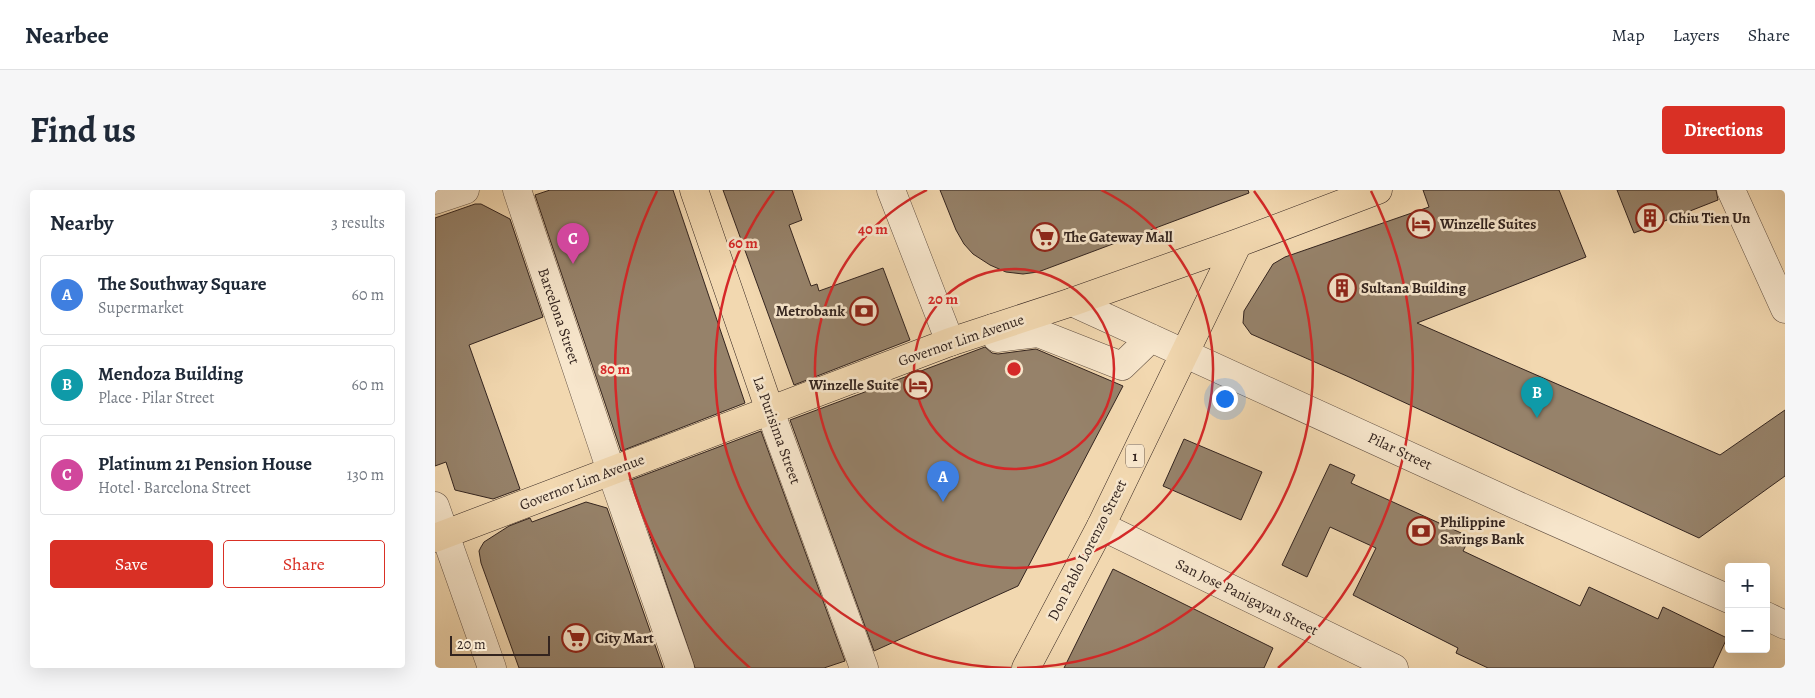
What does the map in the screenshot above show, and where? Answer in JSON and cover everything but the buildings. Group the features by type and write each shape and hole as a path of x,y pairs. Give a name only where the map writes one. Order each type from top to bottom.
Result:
{"main road":[{"name":"La Purisima Street","path":"694,190 770,411"},
{"name":"Governor Lim Avenue","path":"440,536 950,342 1072,302 1238,243 1374,191"},
{"name":"Don Pablo Lorenzo Street","path":"1027,668 1101,526 1238,243"}],"street":[{"path":"435,200 465,190"},
{"name":"Barcelona Street","path":"517,190 611,471 680,668"},
{"path":"891,190 950,342"},
{"path":"1731,190 1785,309"},
{"name":"Pilar Street","path":"1072,302 1725,597"},
{"path":"993,328 997,338 1038,333 1121,366 1151,338"},
{"name":"La Purisima Street","path":"770,411 864,668"},
{"path":"435,506 440,536 492,668"},
{"name":"San Jose Panigayan Street","path":"1101,526 1394,668"},
{"path":"1770,618 1785,624"}],"place":[{"name":"Chiu Tien Un","path":"1650,218"},
{"name":"Winzelle Suites","path":"1421,224"},
{"name":"The Gateway Mall","path":"1045,237"},
{"name":"Platinum 21 Pension House","path":"573,264"},
{"name":"Sultana Building","path":"1342,288"},
{"name":"Metrobank","path":"864,311"},
{"name":"Winzelle Suite","path":"918,385"},
{"name":"Mendoza Building","path":"1537,418"},
{"name":"The Southway Square","path":"943,502"},
{"name":"Philippine Savings Bank","path":"1421,531"},
{"name":"City Mart","path":"576,638"}]}
